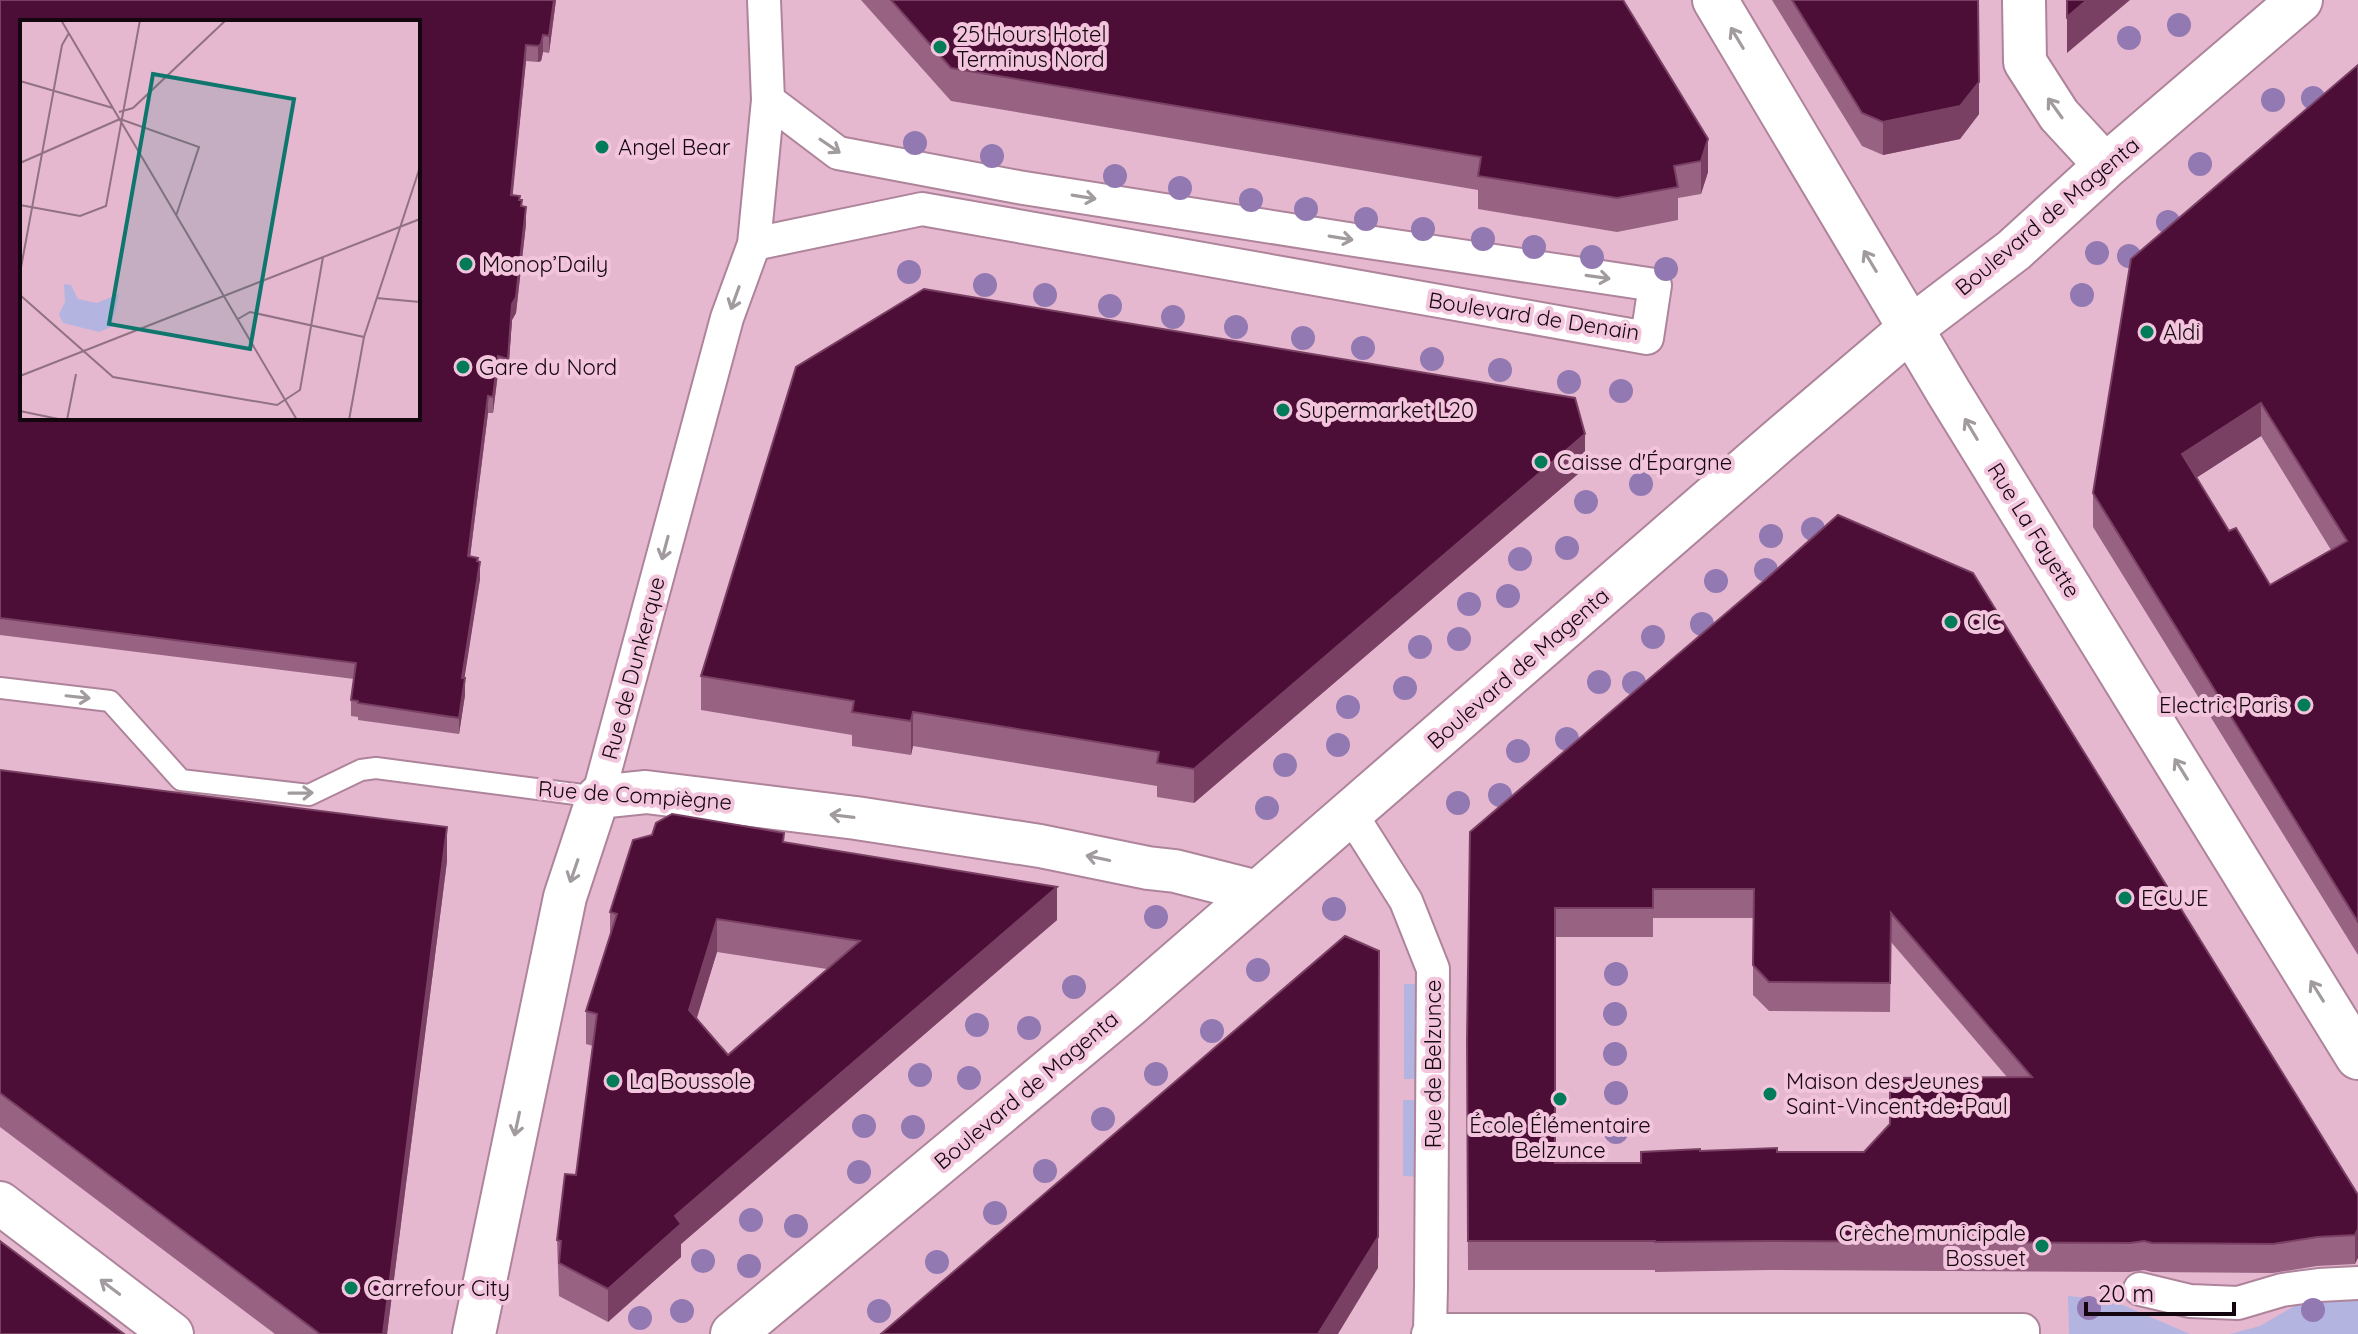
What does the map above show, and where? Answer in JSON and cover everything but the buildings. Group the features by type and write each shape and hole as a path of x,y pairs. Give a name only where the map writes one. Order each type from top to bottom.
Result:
{"main road":[{"name":"Rue La Fayette","path":"1715,0 1910,329 2358,1057"},
{"name":"Boulevard de Magenta","path":"733,1334 1130,1004 1910,329 2014,250 2106,166 2300,0"}],"street":[{"name":"Rue de Dunkerque","path":"473,1332 565,897 598,797 727,318 754,244 768,100 764,0"},
{"path":"2024,0 2025,62 2059,115 2106,166"},
{"name":"Boulevard de Denain","path":"754,244 922,209 1647,338 1655,285 1018,187 838,153 768,100"},
{"name":"Rue de Compiègne","path":"598,797 646,792 856,818 1040,846 1175,871 1258,892"},
{"name":"Rue de Belzunce","path":"1351,814 1406,901 1433,969 1429,1332"},
{"path":"0,1203 172,1334"},
{"path":"2140,1289 2190,1301 2238,1303 2282,1290 2358,1283"},
{"path":"1429,1332 2023,1332"}],"lane":[{"name":"Rue de Compiègne","path":"0,688 110,701 181,780 309,795 361,770 376,768 598,797"}],"shaded area":[{"path":"1404,984 1424,984 1424,1079 1404,1079"},
{"path":"1403,1100 1425,1100 1424,1177 1403,1176"},
{"path":"2068,1296 2111,1300 2190,1334 2069,1334"},
{"path":"2358,1298 2358,1334 2230,1334 2260,1326 2303,1301"}],"place":[{"name":"25 Hours Hotel Terminus Nord","path":"940,47"},
{"name":"Angel Bear","path":"602,147"},
{"name":"Monop’Daily","path":"466,264"},
{"name":"Aldi","path":"2147,332"},
{"name":"Gare du Nord","path":"463,367"},
{"name":"Supermarket L20","path":"1283,410"},
{"name":"Caisse d'Épargne","path":"1541,462"},
{"name":"CIC","path":"1951,622"},
{"name":"Electric Paris","path":"2304,705"},
{"name":"ECUJE","path":"2125,898"},
{"name":"La Boussole","path":"613,1081"},
{"name":"Maison des Jeunes Saint-Vincent-de-Paul","path":"1770,1094"},
{"name":"École Élémentaire Belzunce","path":"1560,1099"},
{"name":"Crèche municipale Bossuet","path":"2042,1246"},
{"name":"Carrefour City","path":"351,1288"}]}
